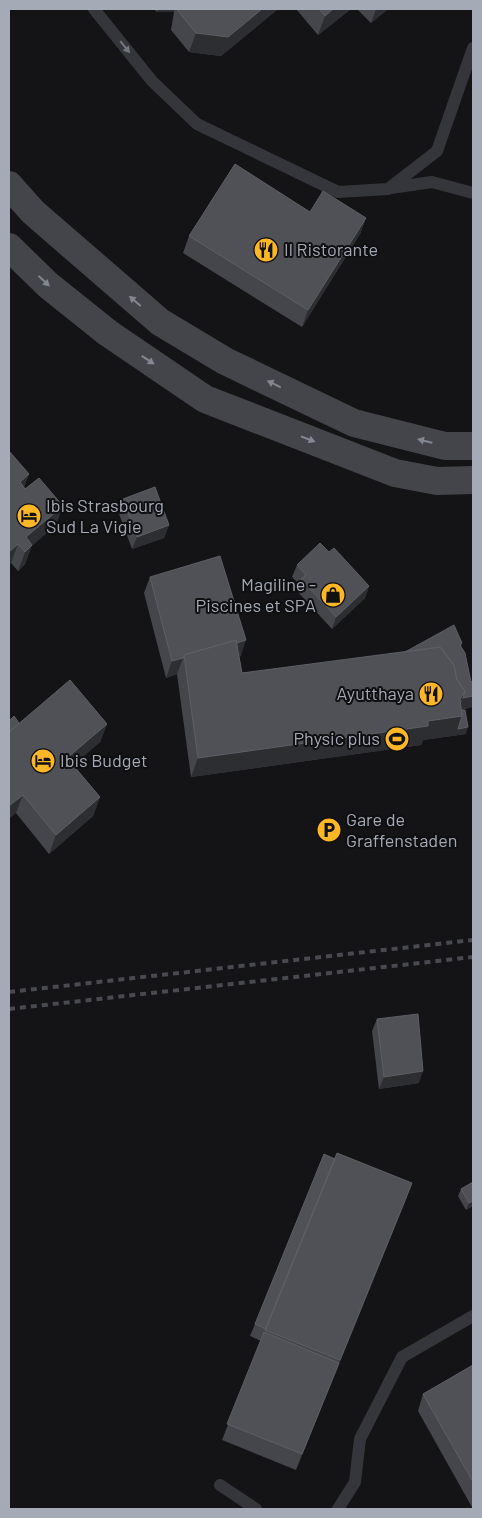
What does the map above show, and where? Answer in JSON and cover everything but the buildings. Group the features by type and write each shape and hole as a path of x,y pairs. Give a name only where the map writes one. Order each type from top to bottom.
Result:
{"main road":[{"path":"9,185 33,212 160,322 225,361 354,423 445,446 473,446"},
{"path":"9,247 48,285 108,333 205,399 395,473 437,481 473,480"}],"lane":[{"path":"94,9 152,81 197,124 338,192 432,182 473,193"},
{"path":"388,188 437,151 473,48"},
{"path":"338,1509 355,1482 360,1439 402,1357 473,1316"},
{"path":"220,1485 256,1509"}],"railway":[{"path":"9,992 473,940"},
{"path":"9,1009 473,957"}],"place":[{"name":"Il Ristorante","path":"266,250"},
{"name":"Ibis Strasbourg Sud La Vigie","path":"29,516"},
{"name":"Magiline - Piscines et SPA","path":"333,595"},
{"name":"Ayutthaya","path":"431,694"},
{"name":"Physic plus","path":"397,739"},
{"name":"Ibis Budget","path":"43,761"},
{"name":"Gare de Graffenstaden","path":"329,830"}]}
